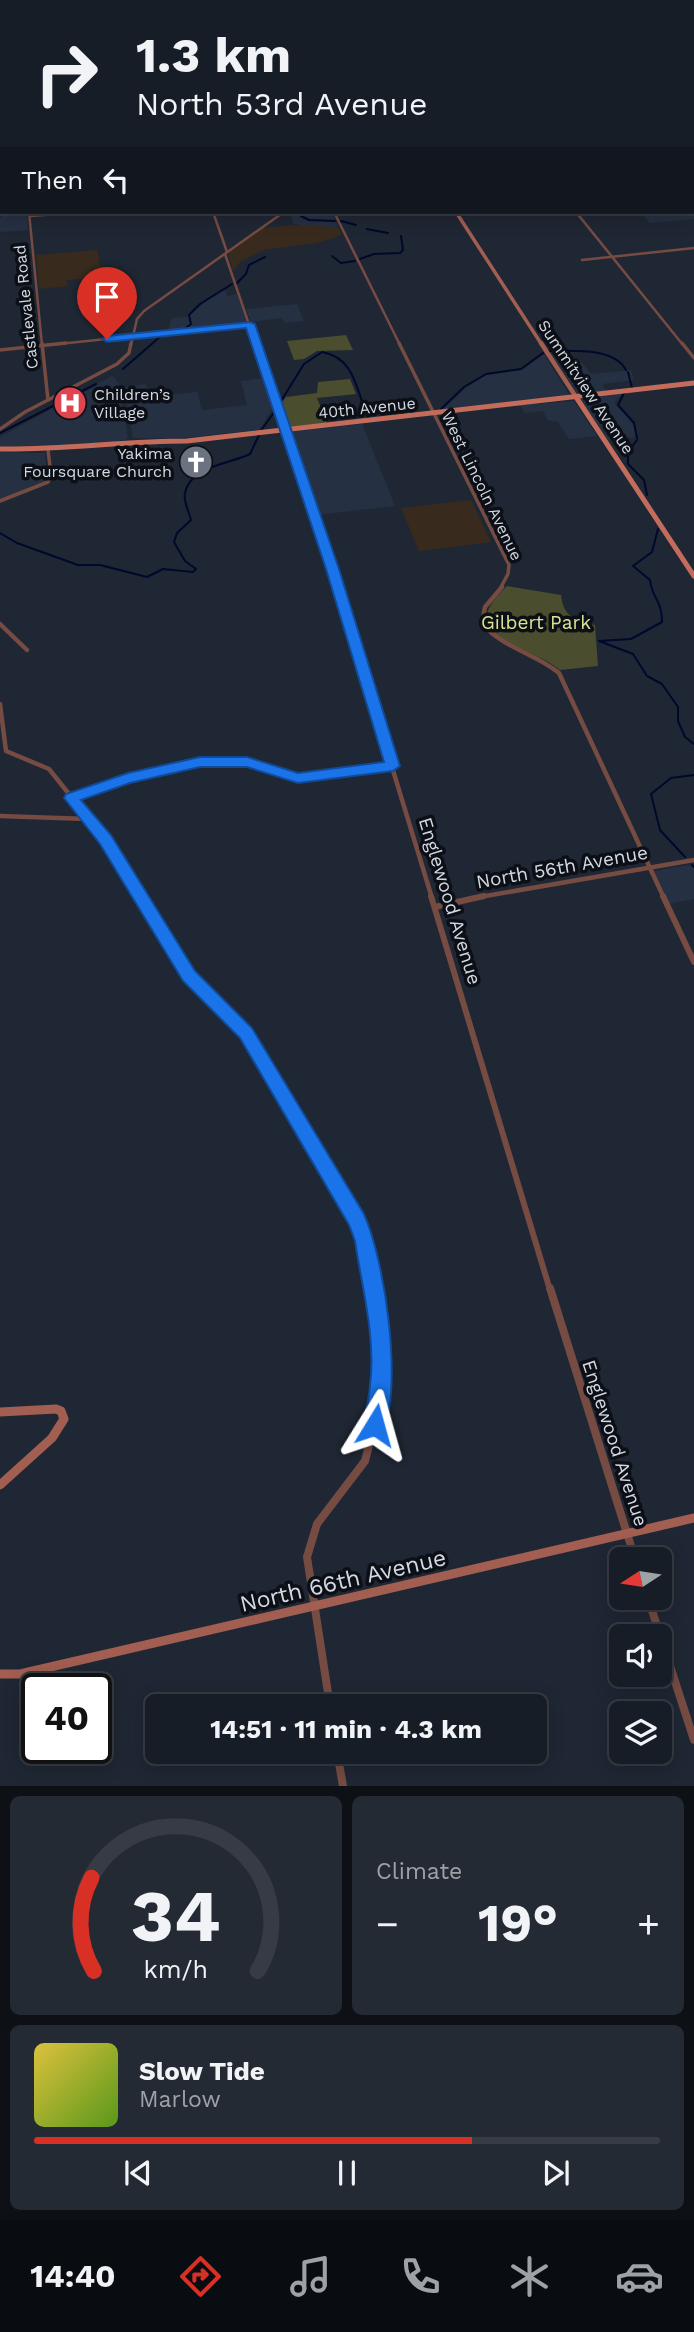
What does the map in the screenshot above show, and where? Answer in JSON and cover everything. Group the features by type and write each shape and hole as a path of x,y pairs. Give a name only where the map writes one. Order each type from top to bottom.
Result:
{"main road":[{"name":"Summitview Avenue","path":"457,214 694,576"},
{"name":"40th Avenue","path":"0,449 48,450 132,441 187,440 694,383"},
{"path":"0,1412 56,1409 61,1411 64,1419 52,1438 0,1485"},
{"name":"North 66th Avenue","path":"0,1674 20,1674 694,1518"}],"street":[{"name":"Castlevale Road","path":"29,214 48,400"},
{"name":"Englewood Avenue","path":"214,214 344,607 631,1547"},
{"path":"0,429 117,364 129,353 137,319 144,311 281,214"},
{"name":"West Lincoln Avenue","path":"335,214 509,565 507,583 484,607 482,623 492,636 546,660 559,673 694,961"},
{"path":"578,214 694,358"},
{"path":"582,260 694,248"},
{"path":"0,350 250,324"},
{"path":"0,501 48,482 51,475 48,450"},
{"path":"0,624 27,650"},
{"path":"0,704 6,751 45,766 106,839 189,976 246,1033 340,1188 365,1241 382,1349 378,1410 372,1440 362,1468 323,1515 310,1540 308,1566 328,1694"},
{"path":"71,798 128,778 200,762 247,762 298,778 393,766"},
{"path":"0,816 88,819"},
{"name":"North 56th Avenue","path":"435,907 444,903 694,860"},
{"path":"652,1610 694,1740"},
{"path":"339,1764 343,1786"}],"shaded area":[{"path":"5,214 27,214 28,230 0,232 0,218"},
{"path":"291,214 332,214 338,227 306,227 293,223"},
{"path":"642,214 693,214 694,219 650,223"},
{"path":"296,225 338,227 342,235 316,243 263,250 240,262 233,271 228,253 263,228"},
{"path":"97,250 102,277 67,280 68,286 39,289 36,255"},
{"path":"226,291 227,296 237,294 247,323 167,332 172,318 187,317 218,292"},
{"path":"297,304 304,321 285,323 282,318 251,322 246,309"},
{"path":"564,351 570,359 578,358 591,374 631,370 634,380 602,384 607,392 577,393 550,353"},
{"path":"544,354 570,396 442,410 467,387 487,375 522,370"},
{"path":"112,376 119,383 128,438 125,440 41,448 0,447 0,437"},
{"path":"267,379 274,406 259,430 183,438 133,438 124,387 146,384 149,397 197,392 202,410 247,405 241,381"},
{"path":"623,393 614,403 633,423 636,437 608,441 581,400"},
{"path":"574,401 597,436 569,439 558,422 548,420 543,411 525,413 520,405"},
{"path":"362,424 395,506 317,515 290,432"},
{"path":"0,452 45,453 47,479 39,485 0,499"},
{"path":"471,500 491,542 419,551 401,508"},
{"path":"689,865 694,868 694,899 669,904 654,871"}],"green space":[{"path":"346,335 353,350 317,351 304,359 294,360 287,341"},
{"path":"350,379 356,394 317,398 327,423 288,427 281,404 286,397 317,393 318,382"},
{"name":"Gilbert Park","path":"507,586 561,595 567,613 582,622 595,625 598,666 560,670 512,645 489,629 486,618 491,604"}],"waterway":[{"path":"300,214 309,220 335,221"},
{"path":"341,221 356,225"},
{"path":"367,229 388,233"},
{"path":"360,259 374,254 400,253 403,250 401,236"},
{"path":"332,256 341,263 355,261"},
{"path":"237,283 246,274 249,265 265,257"},
{"path":"183,330 191,324 189,315 200,304 232,284"},
{"path":"123,369 162,335"},
{"path":"549,351 602,354 612,357 626,370"},
{"path":"281,401 304,364 322,352 342,361 349,369 369,419"},
{"path":"441,409 464,387 486,374 521,369 543,353"},
{"path":"628,372 632,388"},
{"path":"0,433 96,384"},
{"path":"624,393 618,405 634,423 637,438"},
{"path":"262,429 275,411"},
{"path":"0,533 17,543 78,565 100,565 147,577 163,569 193,572 196,569 185,561 174,542 177,533 191,520 185,500 188,484 202,471 250,454 259,435"},
{"path":"637,440 628,452 628,464 644,480 647,495"},
{"path":"658,529 652,552 633,566 650,580 662,622 631,639 599,641 633,654 647,676 662,684 678,707 678,721 685,737 694,744"},
{"path":"685,857 660,830 651,794 671,778 694,775"}],"place":[{"name":"Children’s Village","path":"70,403"},
{"name":"Yakima Foursquare Church","path":"196,462"}],"route":[{"path":"107,339 250,324 332,569 393,766 298,778 247,762 200,762 128,778 71,798 106,839 189,976 246,1033 357,1220 365,1241 382,1349 383,1364 375,1425"}]}
